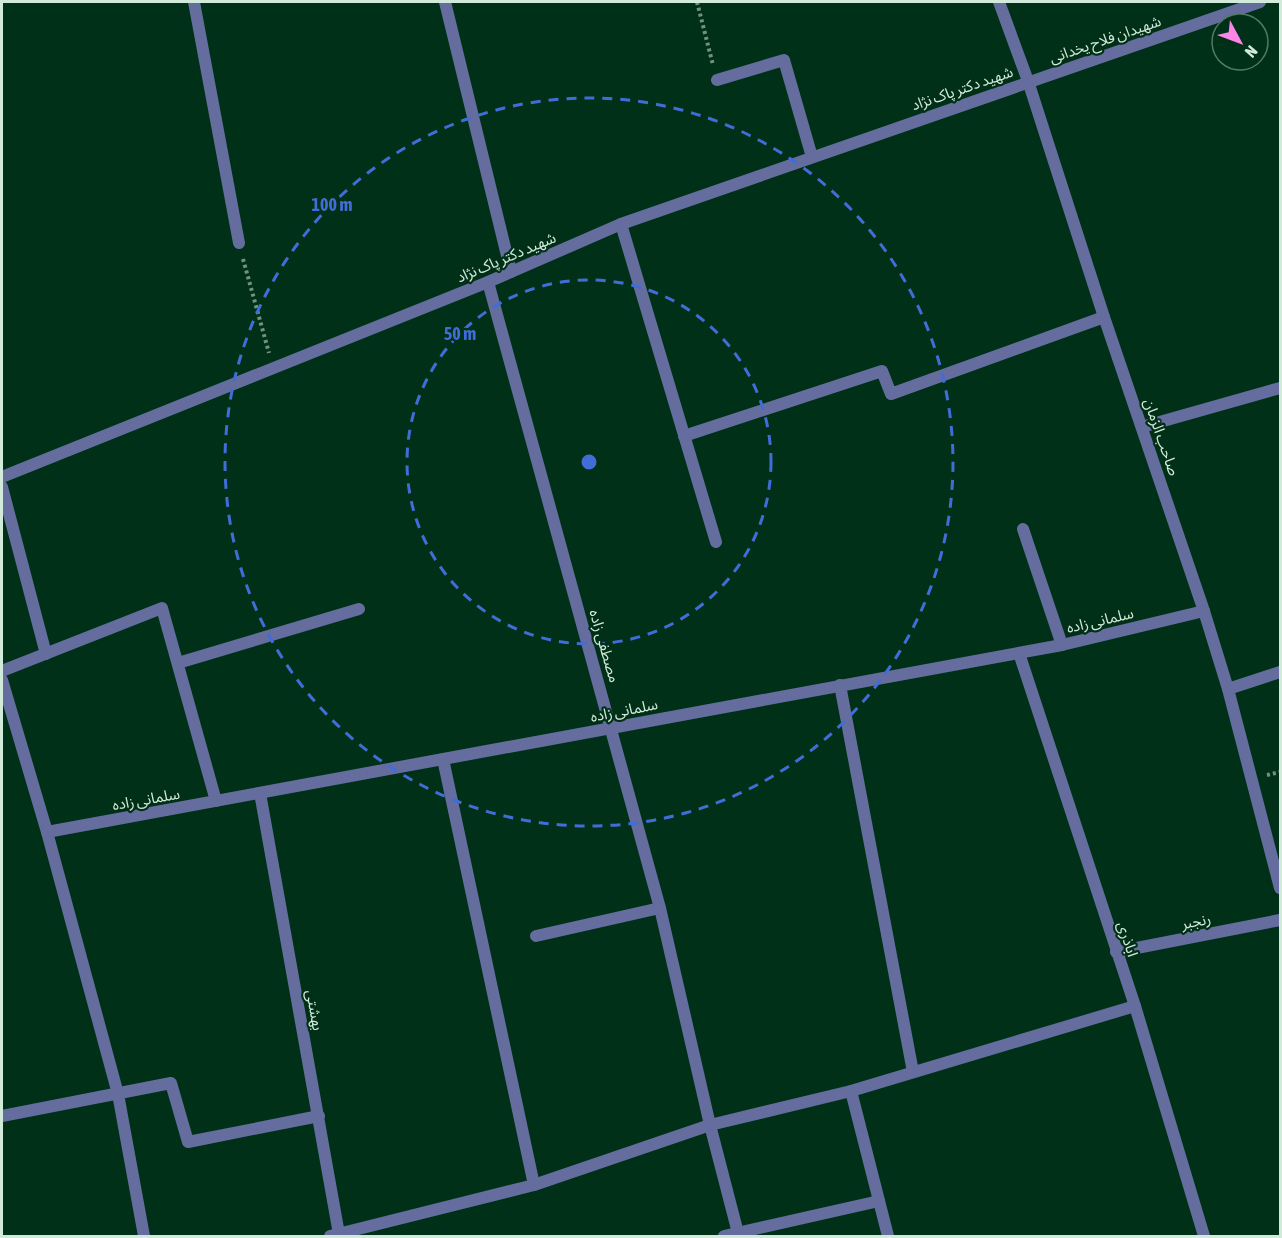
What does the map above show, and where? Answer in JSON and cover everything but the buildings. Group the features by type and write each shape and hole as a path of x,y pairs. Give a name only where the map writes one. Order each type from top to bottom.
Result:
{"street":[{"path":"194,2 238,243"},
{"path":"445,2 511,272"},
{"name":"صاحب الزمان","path":"999,2 1028,81 1104,317 1204,611 1228,689 1281,888"},
{"name":"شهیدان فلاح یخدانی","path":"1028,81 1260,2"},
{"path":"717,80 784,60 812,157"},
{"name":"شهید دکتر پاک نژاد","path":"2,477 488,282 621,224 1028,81"},
{"path":"621,224 716,542"},
{"name":"مصطفی زاده","path":"488,282 660,908 710,1125 738,1233"},
{"path":"684,436 882,371 891,394 1104,317"},
{"path":"1142,427 1281,388"},
{"path":"2,487 46,654"},
{"path":"1023,529 1062,645"},
{"path":"2,671 162,608 216,801"},
{"path":"178,663 359,609"},
{"name":"سلمانی زاده","path":"47,832 1062,645 1204,611"},
{"name":"اباذری","path":"1019,652 1116,952 1136,1006 1204,1236"},
{"path":"1228,689 1281,672"},
{"path":"2,680 47,832 118,1094 144,1236"},
{"path":"840,686 913,1072"},
{"path":"443,759 534,1185"},
{"name":"بهشتی","path":"261,793 319,1116 334,1235"},
{"path":"536,936 660,908"},
{"name":"رنجبر","path":"1116,952 1281,920"},
{"path":"334,1235 534,1185 710,1125 852,1091 1136,1006"},
{"path":"2,1116 171,1083 188,1142 319,1116"},
{"path":"852,1091 888,1236"},
{"path":"724,1236 879,1201"}],"path":[{"path":"697,2 717,80"},
{"path":"238,243 273,368"}]}
